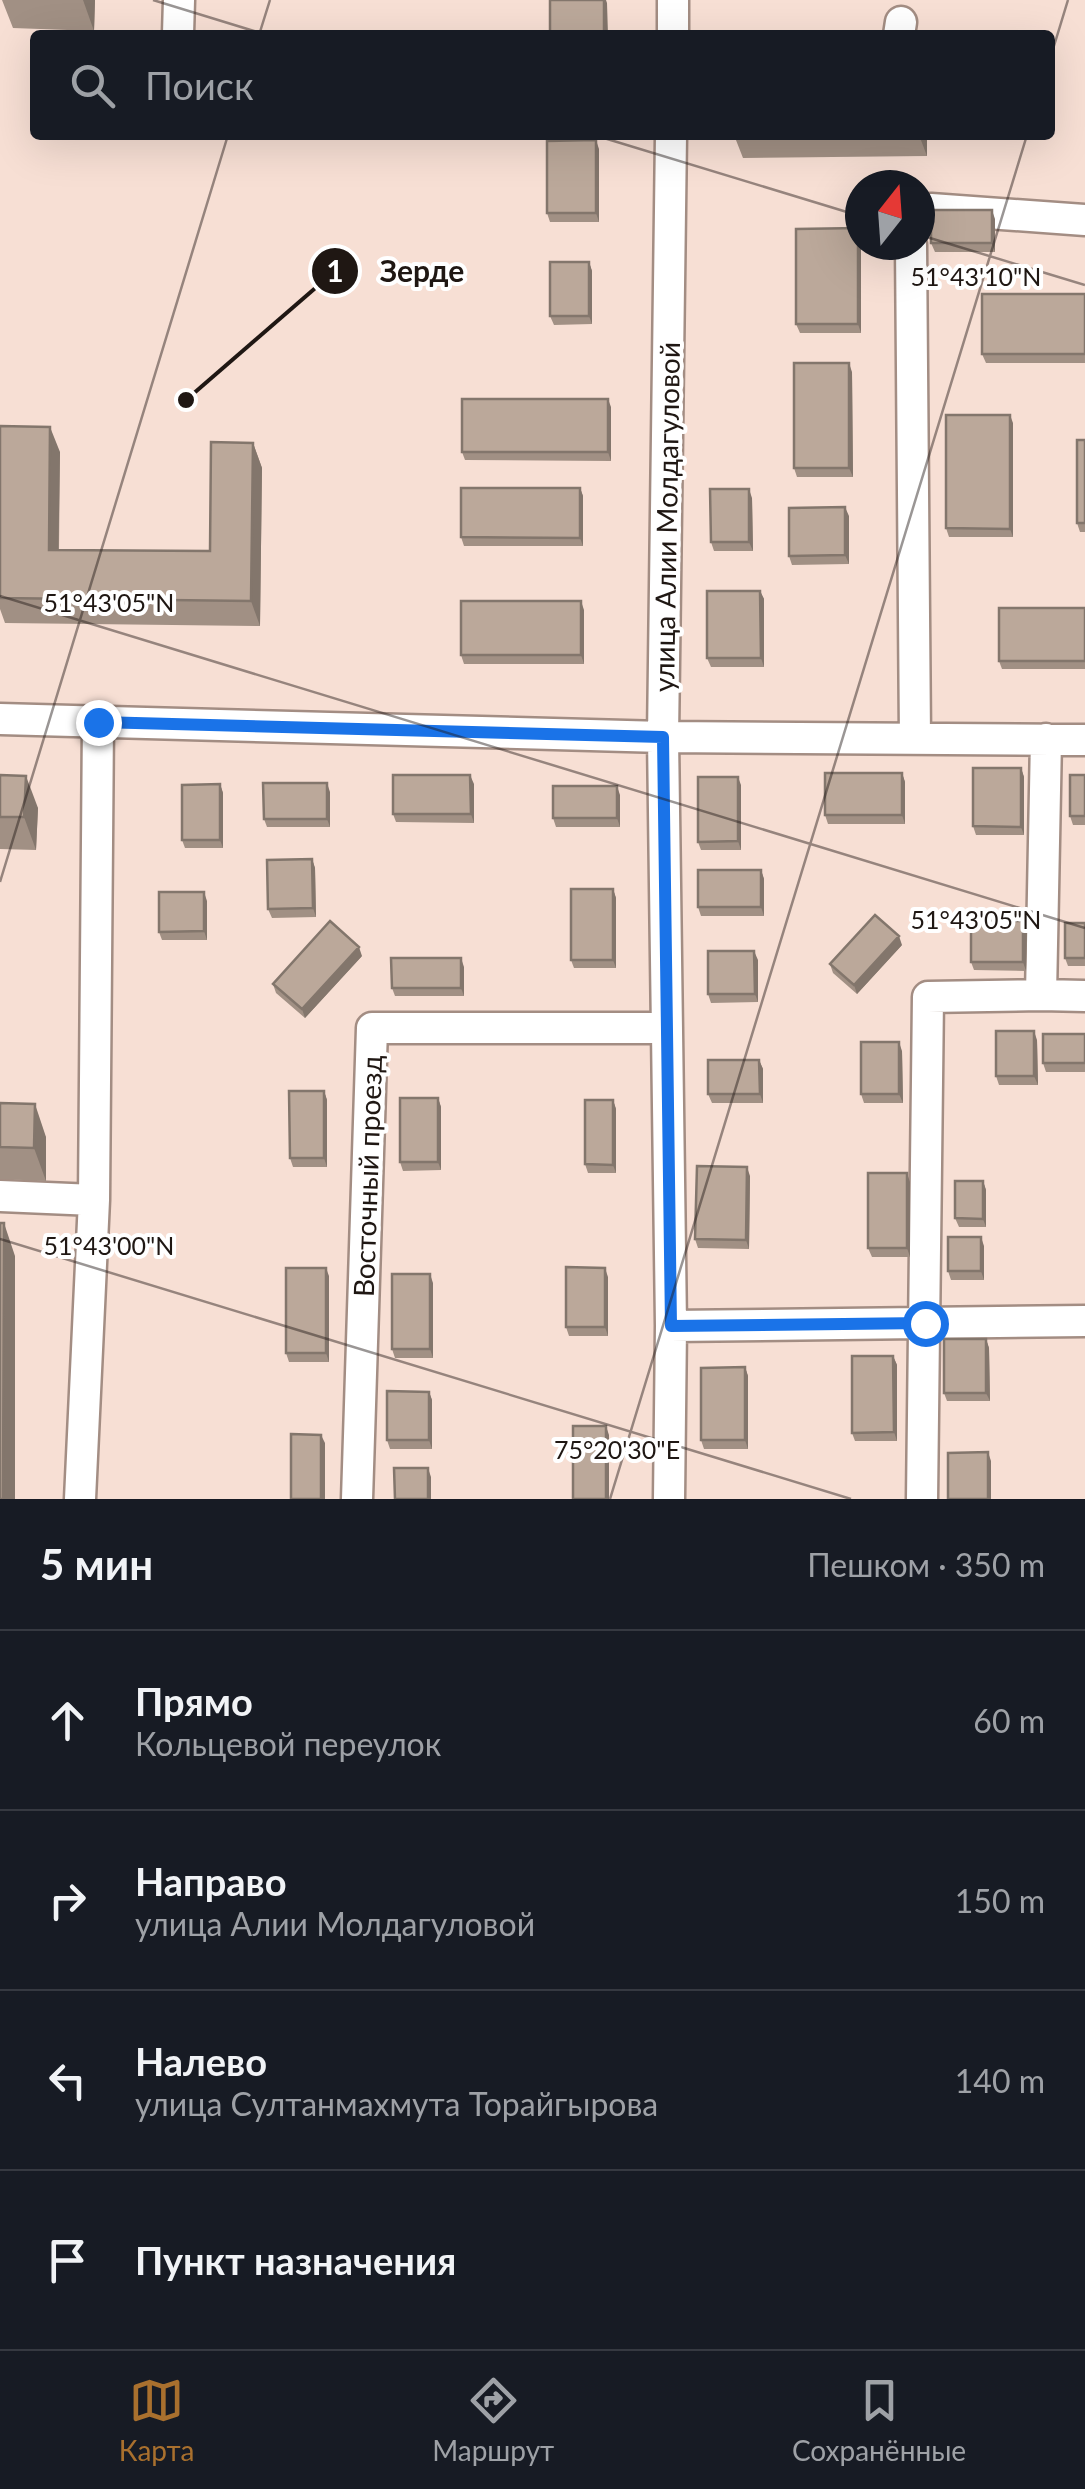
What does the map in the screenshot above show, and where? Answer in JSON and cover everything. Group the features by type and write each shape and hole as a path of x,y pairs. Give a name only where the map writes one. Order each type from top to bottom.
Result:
{"street":[{"path":"178,30 179,0"},
{"path":"672,30 673,0"},
{"name":"улица Алии Молдагуловой","path":"668,1499 671,1326 663,737 671,140"},
{"path":"935,209 1085,220"},
{"path":"910,260 914,738"},
{"path":"0,720 663,737 1085,740"},
{"path":"80,1499 94,1200 98,722"},
{"path":"1041,995 1046,739"},
{"path":"922,1499 928,997 1085,996"},
{"name":"Восточный проезд","path":"357,1499 372,1028 667,1028"},
{"path":"0,1196 94,1200"},
{"path":"671,1326 1085,1321"}],"building":[{"path":"550,0 604,0 604,30 550,30"},
{"path":"596,140 596,213 547,213 547,141"},
{"path":"935,210 992,210 992,243 935,243"},
{"path":"845,228 845,260 858,260 858,324 796,324 796,229"},
{"path":"550,262 589,262 589,316 550,316"},
{"path":"982,294 1085,294 1085,354 982,354"},
{"path":"794,363 849,363 849,468 794,468"},
{"path":"462,399 608,399 608,452 462,452"},
{"path":"946,415 1010,415 1010,529 946,528"},
{"path":"0,426 50,427 49,550 210,551 211,442 253,443 251,601 0,598"},
{"path":"1077,440 1085,440 1085,523 1077,523"},
{"path":"461,488 580,488 580,538 461,537"},
{"path":"710,489 749,489 749,542 711,542"},
{"path":"845,507 845,555 789,556 789,508"},
{"path":"707,591 760,591 761,658 707,658"},
{"path":"461,601 581,601 581,655 461,655"},
{"path":"999,608 1085,608 1085,661 999,661"},
{"path":"973,768 1021,768 1021,827 973,826"},
{"path":"825,773 902,773 902,815 825,815"},
{"path":"0,775 26,776 24,817 0,817"},
{"path":"393,775 470,775 471,814 393,814"},
{"path":"1070,775 1085,775 1085,816 1070,816"},
{"path":"698,777 738,777 738,841 698,842"},
{"path":"263,783 327,783 327,819 264,819"},
{"path":"220,784 220,840 182,840 182,785"},
{"path":"553,786 617,786 617,818 553,818"},
{"path":"312,859 313,908 268,909 267,860"},
{"path":"698,870 761,870 761,907 698,907"},
{"path":"571,889 613,889 613,960 571,960"},
{"path":"159,892 204,892 204,931 159,932"},
{"path":"875,915 899,936 854,985 830,964"},
{"path":"330,921 359,947 302,1009 273,984"},
{"path":"971,921 1023,921 1023,962 971,962"},
{"path":"1065,923 1085,923 1085,958 1065,958"},
{"path":"708,951 754,951 755,994 708,994"},
{"path":"391,958 461,958 461,988 392,988"},
{"path":"996,1031 1034,1031 1034,1076 996,1076"},
{"path":"1043,1034 1085,1034 1085,1063 1043,1063"},
{"path":"861,1042 899,1042 899,1094 861,1094"},
{"path":"708,1060 759,1060 760,1094 708,1094"},
{"path":"289,1091 324,1091 324,1158 290,1158"},
{"path":"400,1098 438,1098 438,1162 400,1162"},
{"path":"585,1100 613,1100 613,1165 585,1164"},
{"path":"0,1103 35,1104 34,1148 0,1147"},
{"path":"697,1166 747,1167 746,1240 695,1239"},
{"path":"868,1173 907,1173 907,1248 868,1248"},
{"path":"955,1181 983,1181 983,1219 955,1218"},
{"path":"0,1223 4,1223 3,1499 0,1499"},
{"path":"948,1237 981,1237 981,1271 948,1271"},
{"path":"566,1267 605,1268 605,1327 566,1327"},
{"path":"286,1268 326,1268 326,1353 286,1353"},
{"path":"392,1274 430,1274 430,1349 392,1349"},
{"path":"944,1339 986,1339 986,1393 944,1393"},
{"path":"852,1356 893,1356 894,1432 852,1433"},
{"path":"745,1367 745,1440 701,1440 701,1368"},
{"path":"387,1391 429,1392 429,1440 387,1440"},
{"path":"573,1426 606,1426 606,1499 573,1499"},
{"path":"291,1434 321,1435 321,1499 291,1499"},
{"path":"988,1452 988,1499 948,1499 948,1453"},
{"path":"394,1468 428,1468 428,1499 395,1499"}],"place":[{"name":"Зерде","path":"186,400"}],"route":[{"path":"98,722 663,737 671,1326 925,1323"}]}
